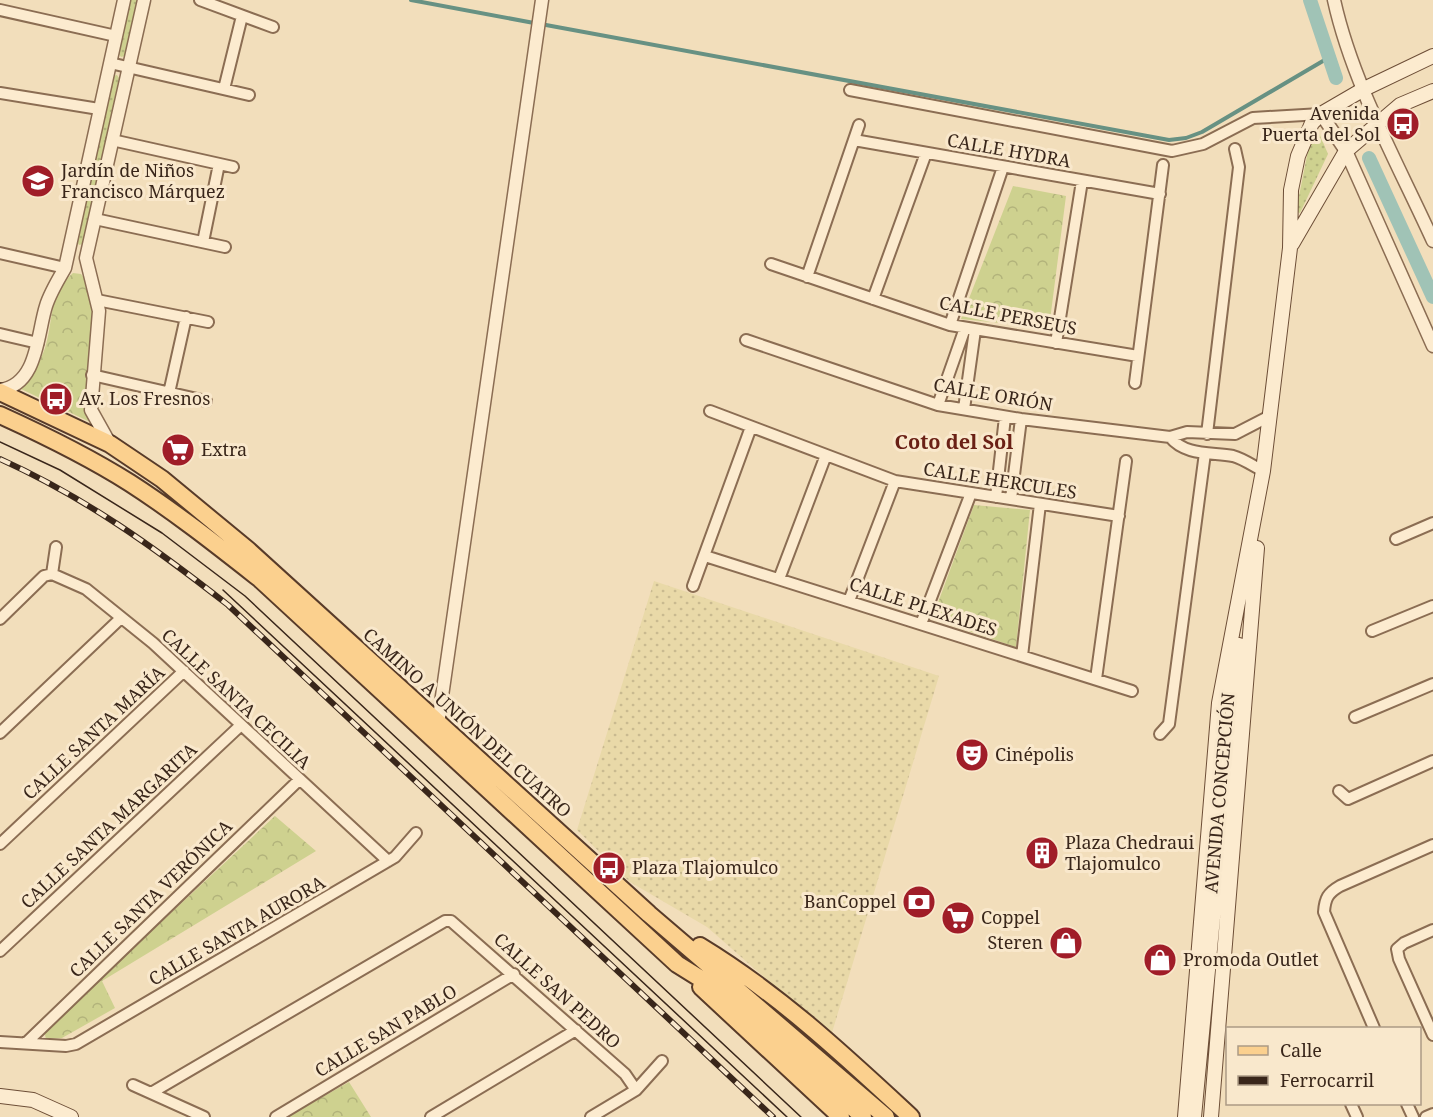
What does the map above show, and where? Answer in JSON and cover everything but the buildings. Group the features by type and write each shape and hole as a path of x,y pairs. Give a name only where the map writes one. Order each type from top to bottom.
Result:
{"main road":[{"path":"1321,114 1364,89 1433,56"},
{"path":"1346,151 1400,105 1433,91"},
{"name":"AVENIDA CONCEPCIÓN","path":"1211,1117 1263,471 1290,248 1291,190 1298,156 1312,123 1321,114"},
{"name":"AVENIDA CONCEPCIÓN","path":"1290,248 1346,151"},
{"name":"CAMINO A UNIÓN DEL CUATRO","path":"0,391 110,444 162,479 248,550 649,914 886,1117"},
{"name":"CAMINO A UNIÓN DEL CUATRO","path":"0,414 130,483 202,533 260,579 677,964 722,992 767,1027 863,1117"},
{"name":"AVENIDA CONCEPCIÓN","path":"1185,1117 1219,703 1263,471"},
{"name":"AVENIDA CONCEPCIÓN","path":"1194,1117 1249,550"},
{"path":"649,914 736,968 807,1021 911,1117"},
{"path":"677,964 841,1117"},
{"path":"0,1096 33,1100 71,1117"}],"street":[{"path":"13,0 5,12 116,36"},
{"path":"0,391 9,389 24,374 34,358 46,305 65,268 124,0"},
{"path":"110,444 91,410 92,375 99,325 97,300 86,258 144,0"},
{"path":"200,0 273,27"},
{"path":"438,724 542,0"},
{"path":"1334,0 1342,34 1364,89 1433,241"},
{"path":"224,89 242,16"},
{"path":"110,63 249,95"},
{"path":"850,90 1172,151 1203,144 1253,118 1321,114 1346,151 1433,346"},
{"path":"0,93 99,109"},
{"path":"807,277 859,125"},
{"path":"112,140 233,167"},
{"name":"CALLE HYDRA","path":"854,140 1160,194"},
{"path":"1207,434 1239,168 1235,149"},
{"path":"873,299 926,153"},
{"path":"202,242 219,164"},
{"path":"1135,383 1163,165"},
{"path":"950,325 1004,166"},
{"path":"1056,344 1082,181"},
{"path":"95,219 225,247"},
{"path":"0,253 65,268 76,263 87,268"},
{"name":"CALLE PERSEUS","path":"771,264 950,325 1138,356"},
{"path":"97,300 208,322"},
{"path":"169,393 186,317"},
{"path":"938,405 970,329"},
{"path":"964,409 970,329"},
{"path":"0,334 38,343"},
{"name":"CALLE ORIÓN","path":"746,340 938,405 1005,417 1170,437 1187,432 1235,434 1270,416"},
{"path":"92,375 206,401"},
{"name":"CALLE HERCULES","path":"710,411 895,481 1119,516"},
{"path":"996,497 1005,417"},
{"path":"1011,499 1020,419"},
{"path":"693,586 751,427"},
{"name":"CALLE ORIÓN","path":"1170,437 1175,444 1185,449 1235,457 1263,471"},
{"path":"1160,734 1169,724 1204,453"},
{"path":"779,579 826,455"},
{"path":"1096,679 1126,461"},
{"path":"849,601 895,481"},
{"path":"921,624 971,493"},
{"path":"1022,656 1040,504"},
{"path":"1396,539 1433,523"},
{"path":"0,619 44,576 52,574 56,547"},
{"name":"CALLE PLEXADES","path":"705,556 1132,691"},
{"name":"CALLE SANTA CECILIA","path":"52,574 86,589 184,671 240,726 388,861"},
{"path":"1372,631 1433,606"},
{"path":"0,733 121,618"},
{"name":"CALLE SANTA MARÍA","path":"0,844 184,671"},
{"path":"1355,717 1433,684"},
{"name":"CALLE SANTA MARGARITA","path":"0,951 240,726"},
{"path":"1339,791 1348,799 1433,761"},
{"name":"CALLE SANTA VERÓNICA","path":"26,1043 299,780"},
{"name":"CALLE SANTA AURORA","path":"26,1043 66,1046 76,1044 395,857 416,833"},
{"path":"1373,1027 1326,919 1325,901 1329,892 1340,886 1433,844"},
{"name":"CALLE SAN PEDRO","path":"151,1093 445,921 450,921 514,974 624,1074 636,1090"},
{"path":"1433,930 1404,943 1397,950 1433,1035"},
{"name":"CALLE SAN PABLO","path":"276,1117 514,974"},
{"path":"1421,1010 1433,1005"},
{"path":"431,1117 576,1030"},
{"path":"0,1042 26,1043"},
{"path":"591,1117 636,1090 662,1061"},
{"path":"133,1085 204,1117"},
{"path":"1426,1117 1433,1114"}],"shaded area":[{"path":"654,581 939,676 831,1036 707,927 630,882 577,830"}],"green space":[{"path":"129,0 138,0 125,56 121,57 118,53"},
{"path":"117,75 119,78 83,244 79,245 77,242 112,76"},
{"path":"1319,133 1328,154 1300,213 1297,212 1297,206 1309,146 1315,134"},
{"path":"1013,186 1066,196 1049,328 961,319"},
{"path":"73,273 81,274 90,290 94,307 94,326 86,385 86,404 90,422 21,389 43,354 59,290"},
{"path":"974,505 1030,510 1016,647 932,619"},
{"path":"275,816 316,851 102,981 115,1008 62,1038 46,1039 44,1031"},
{"path":"349,1082 371,1117 287,1117"}],"waterway":[{"path":"411,0 534,23"},
{"path":"1310,0 1336,78"},
{"path":"546,25 1169,140 1186,138 1202,132 1328,58"},
{"path":"1369,158 1433,297"}],"tram line":[{"path":"0,442 60,470 162,533 245,596 801,1117"},
{"path":"223,590 787,1117"}],"railway":[{"path":"0,459 62,490 90,507 173,563 228,605 773,1117"}],"place":[{"name":"Avenida Puerta del Sol","path":"1403,124"},
{"name":"Jardín de Niños Francisco Márquez","path":"38,181"},
{"name":"Av. Los Fresnos","path":"56,399"},
{"name":"Extra","path":"178,450"},
{"name":"Cinépolis","path":"972,755"},
{"name":"Plaza Chedraui Tlajomulco","path":"1042,853"},
{"name":"Plaza Tlajomulco","path":"609,868"},
{"name":"BanCoppel","path":"919,902"},
{"name":"Coppel","path":"958,918"},
{"name":"Steren","path":"1066,943"},
{"name":"Promoda Outlet","path":"1160,960"}],"district":[{"name":"Coto del Sol","path":"954,442"}]}
